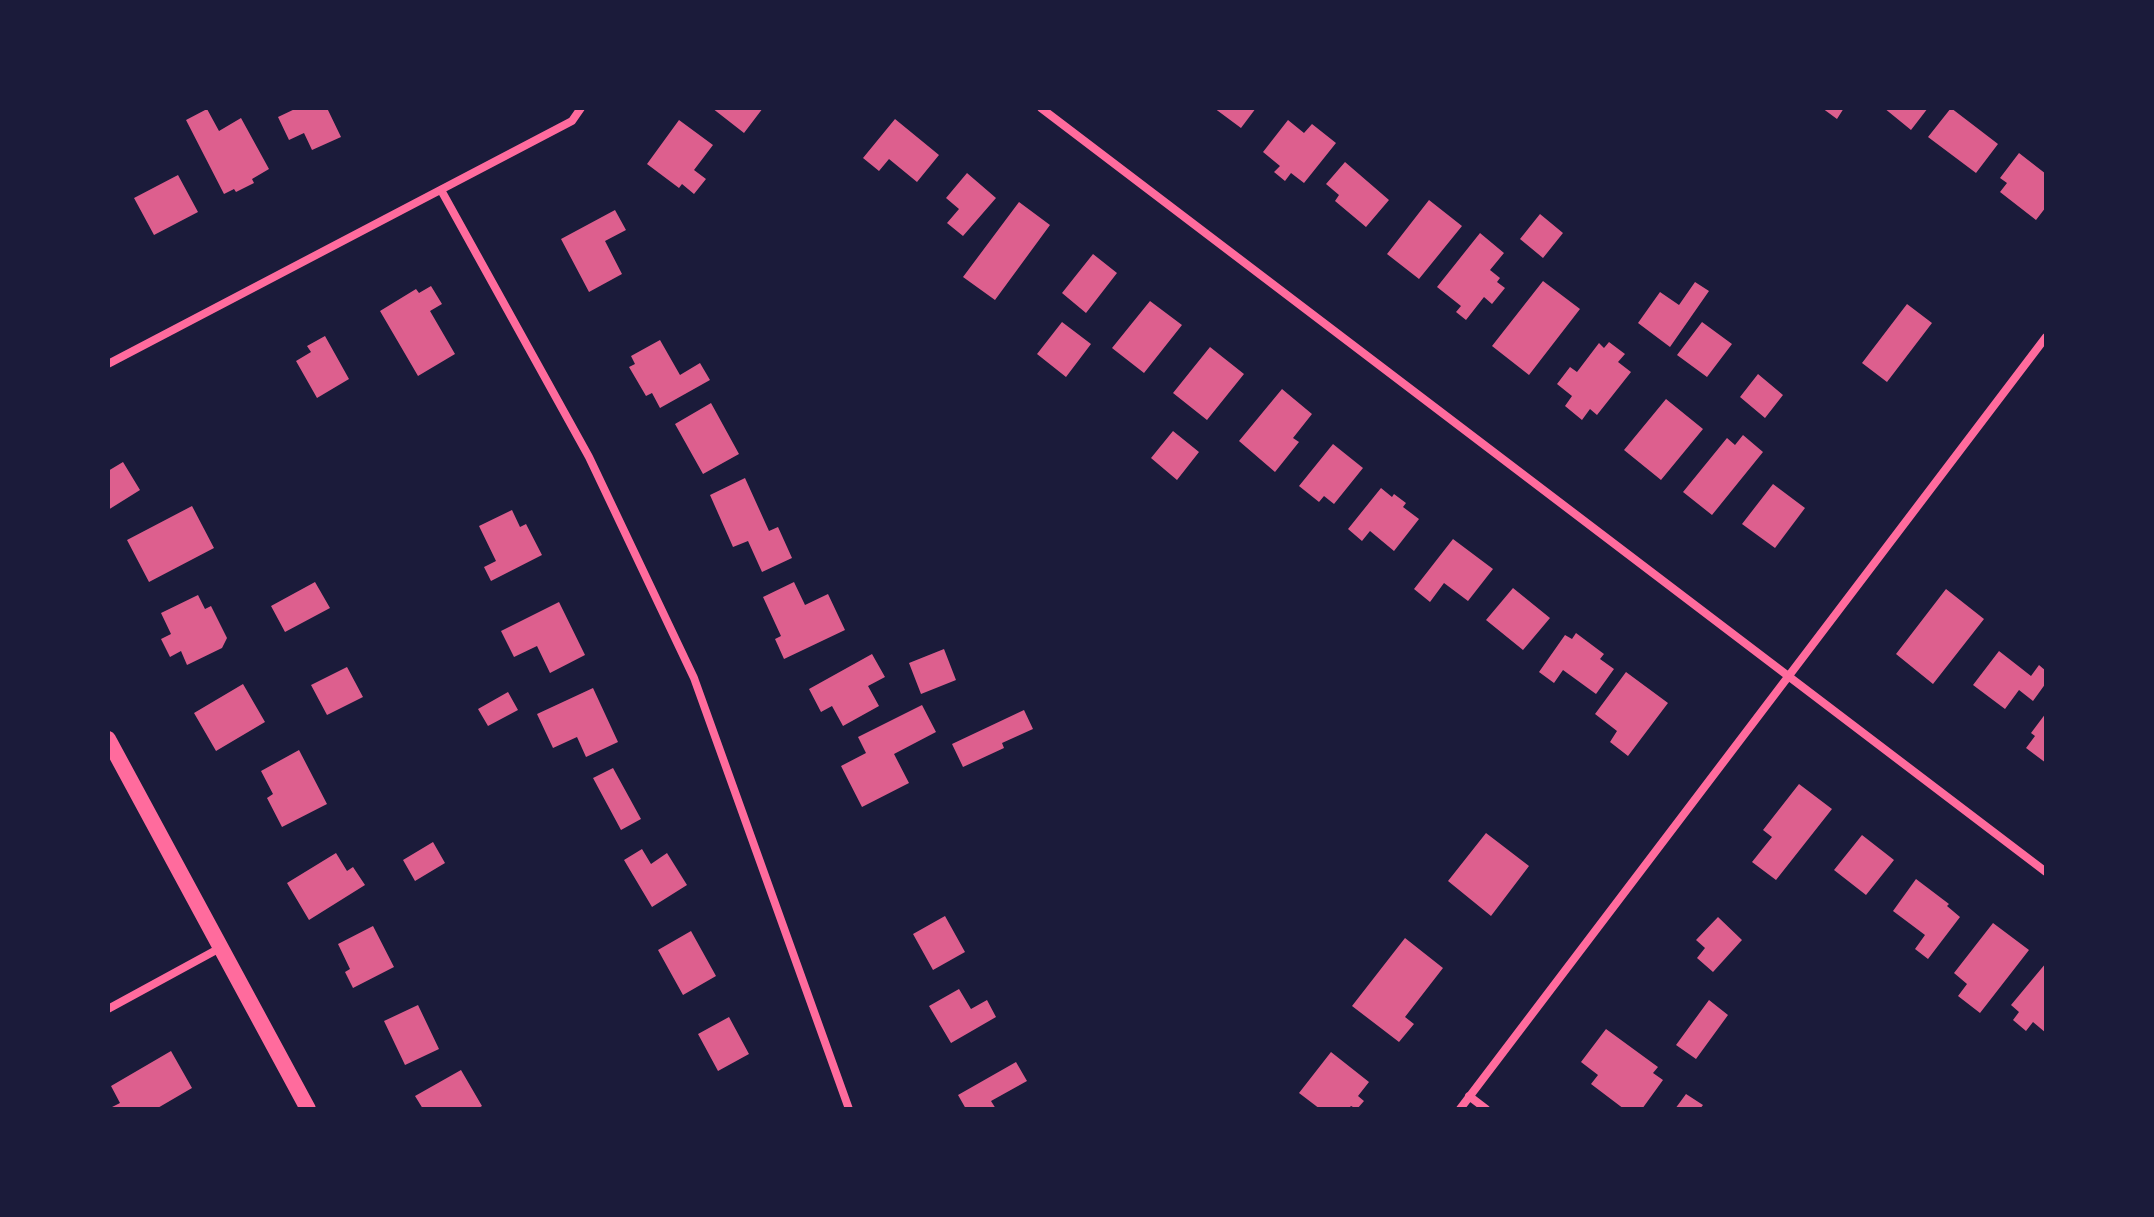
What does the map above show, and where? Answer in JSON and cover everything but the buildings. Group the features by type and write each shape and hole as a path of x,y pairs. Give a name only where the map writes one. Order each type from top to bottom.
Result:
{"main road":[{"path":"108,739 308,1109"}],"street":[{"path":"108,364 572,121 581,108"},
{"path":"1041,108 2046,872"},
{"path":"441,190 589,457 694,678 849,1109"},
{"path":"1460,1109 2046,337"},
{"path":"108,1009 221,948"},
{"path":"1469,1096 1486,1109"}]}
